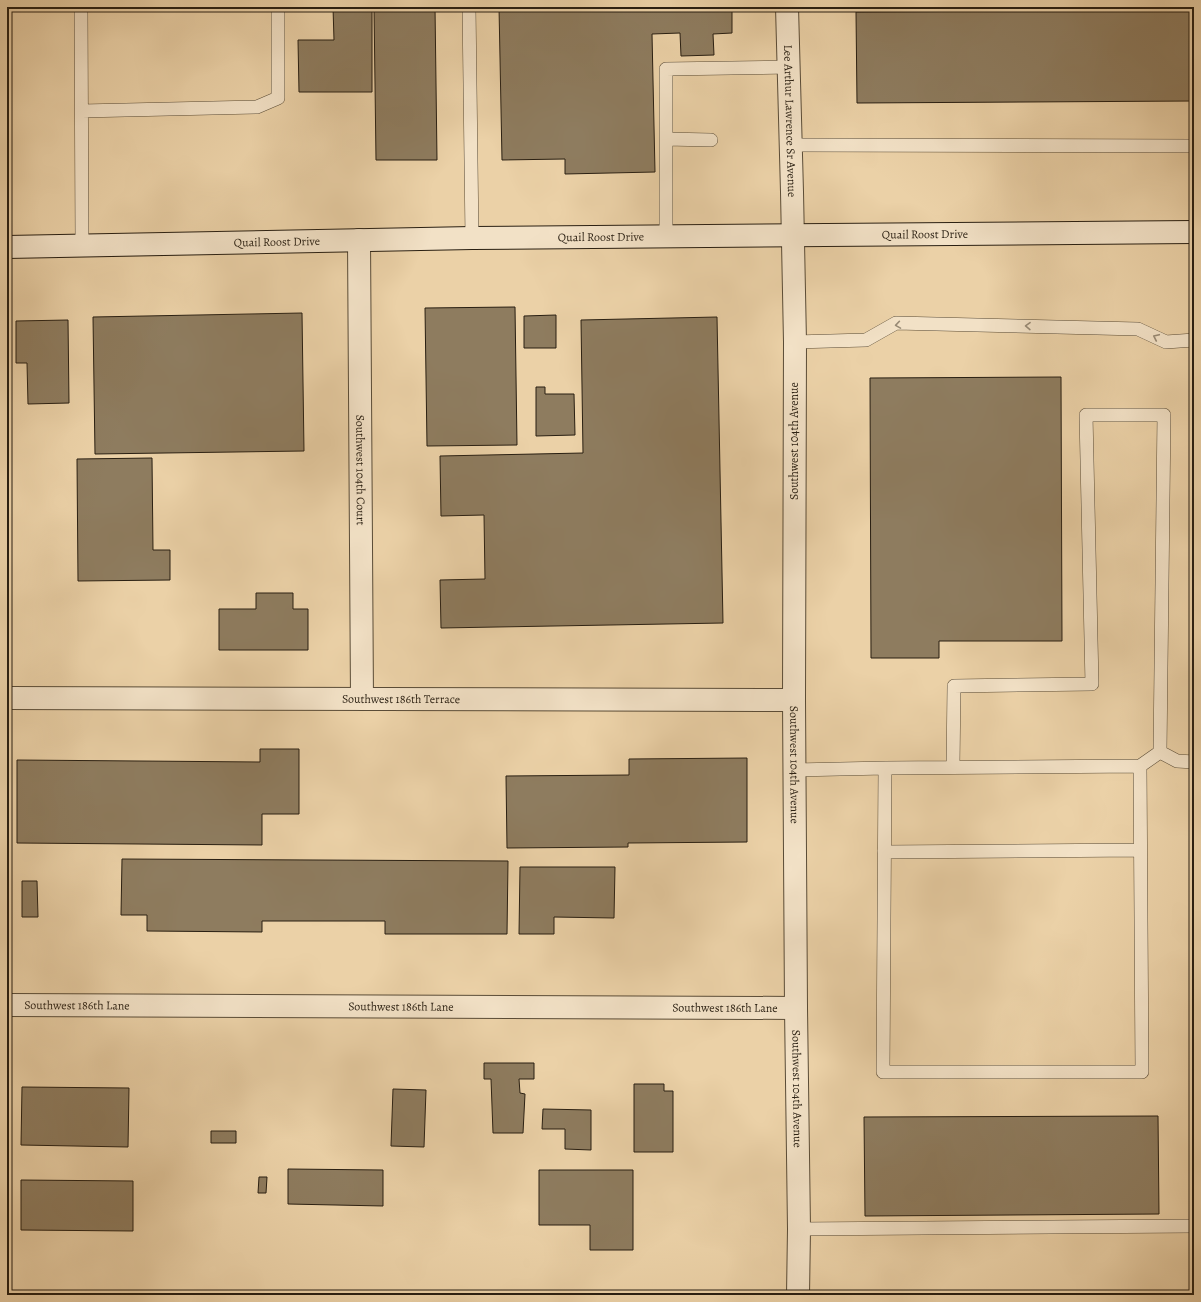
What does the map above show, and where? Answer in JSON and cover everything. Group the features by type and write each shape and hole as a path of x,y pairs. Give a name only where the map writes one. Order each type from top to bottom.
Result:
{"street":[{"name":"Lee Arthur Lawrence Sr Avenue","path":"787,7 792,235"},
{"name":"Quail Roost Drive","path":"7,246 472,238 1194,232"},
{"name":"Southwest 104th Avenue","path":"792,235 795,342 794,700 799,1229 798,1295"},
{"name":"Southwest 104th Court","path":"359,240 362,699"},
{"name":"Southwest 186th Terrace","path":"7,698 794,700"},
{"name":"Southwest 186th Lane","path":"7,1005 796,1008"}],"lane":[{"path":"81,7 82,245"},
{"path":"82,111 257,107 278,98 278,7"},
{"path":"469,7 472,238"},
{"path":"666,236 666,69 789,67"},
{"path":"666,139 711,140"},
{"path":"791,145 1194,146"},
{"path":"795,342 866,340 896,323 1138,329 1166,342 1194,340"},
{"path":"953,767 954,686 1092,684 1086,414 1164,415 1160,752"},
{"path":"795,770 1140,766 1160,752"},
{"path":"1160,752 1177,761 1194,762"},
{"path":"885,768 883,1072 1142,1072 1140,766"},
{"path":"884,852 1140,850"},
{"path":"799,1229 1194,1226"}],"building":[{"path":"333,7 372,7 372,92 299,92 298,40 334,40"},
{"path":"374,7 435,7 437,160 376,160"},
{"path":"499,7 732,7 732,33 713,34 714,55 681,56 680,33 652,34 655,172 565,174 565,159 502,160"},
{"path":"1194,10 1194,101 857,103 856,12"},
{"path":"7,77 8,181 7,181"},
{"path":"515,307 517,445 427,446 425,308"},
{"path":"302,313 304,451 95,454 93,317"},
{"path":"556,315 556,348 524,348 524,316"},
{"path":"717,317 723,623 441,628 440,580 485,579 484,515 441,516 440,456 583,453 581,320"},
{"path":"68,320 69,403 28,404 27,363 16,363 16,321"},
{"path":"1061,377 1062,641 939,641 939,658 871,658 870,378"},
{"path":"536,387 545,387 545,394 574,394 575,435 536,436"},
{"path":"152,458 153,550 170,550 170,580 78,581 77,459"},
{"path":"256,593 293,593 293,609 308,609 308,650 219,650 219,609 256,609"},
{"path":"260,749 299,749 299,814 262,814 262,845 17,843 17,760 260,762"},
{"path":"747,758 747,842 628,843 628,847 507,848 506,776 629,775 629,759"},
{"path":"122,859 508,861 507,934 385,934 385,921 262,921 262,932 147,931 147,915 121,915"},
{"path":"520,867 615,867 614,918 554,917 554,934 519,934"},
{"path":"22,881 37,881 38,917 22,917"},
{"path":"484,1063 534,1063 534,1079 519,1079 520,1093 525,1094 523,1133 493,1133 491,1079 484,1079"},
{"path":"634,1084 664,1084 664,1091 673,1091 673,1152 634,1152"},
{"path":"22,1087 129,1088 128,1147 21,1145"},
{"path":"393,1089 426,1090 424,1147 391,1146"},
{"path":"543,1109 591,1110 591,1150 565,1149 565,1129 542,1129"},
{"path":"1158,1116 1159,1214 865,1216 864,1117"},
{"path":"211,1131 236,1131 236,1143 211,1143"},
{"path":"288,1169 383,1170 383,1206 288,1204"},
{"path":"539,1170 633,1170 633,1250 590,1250 590,1225 539,1225"},
{"path":"259,1177 267,1177 266,1193 258,1193"},
{"path":"21,1180 133,1181 133,1231 21,1230"}]}
